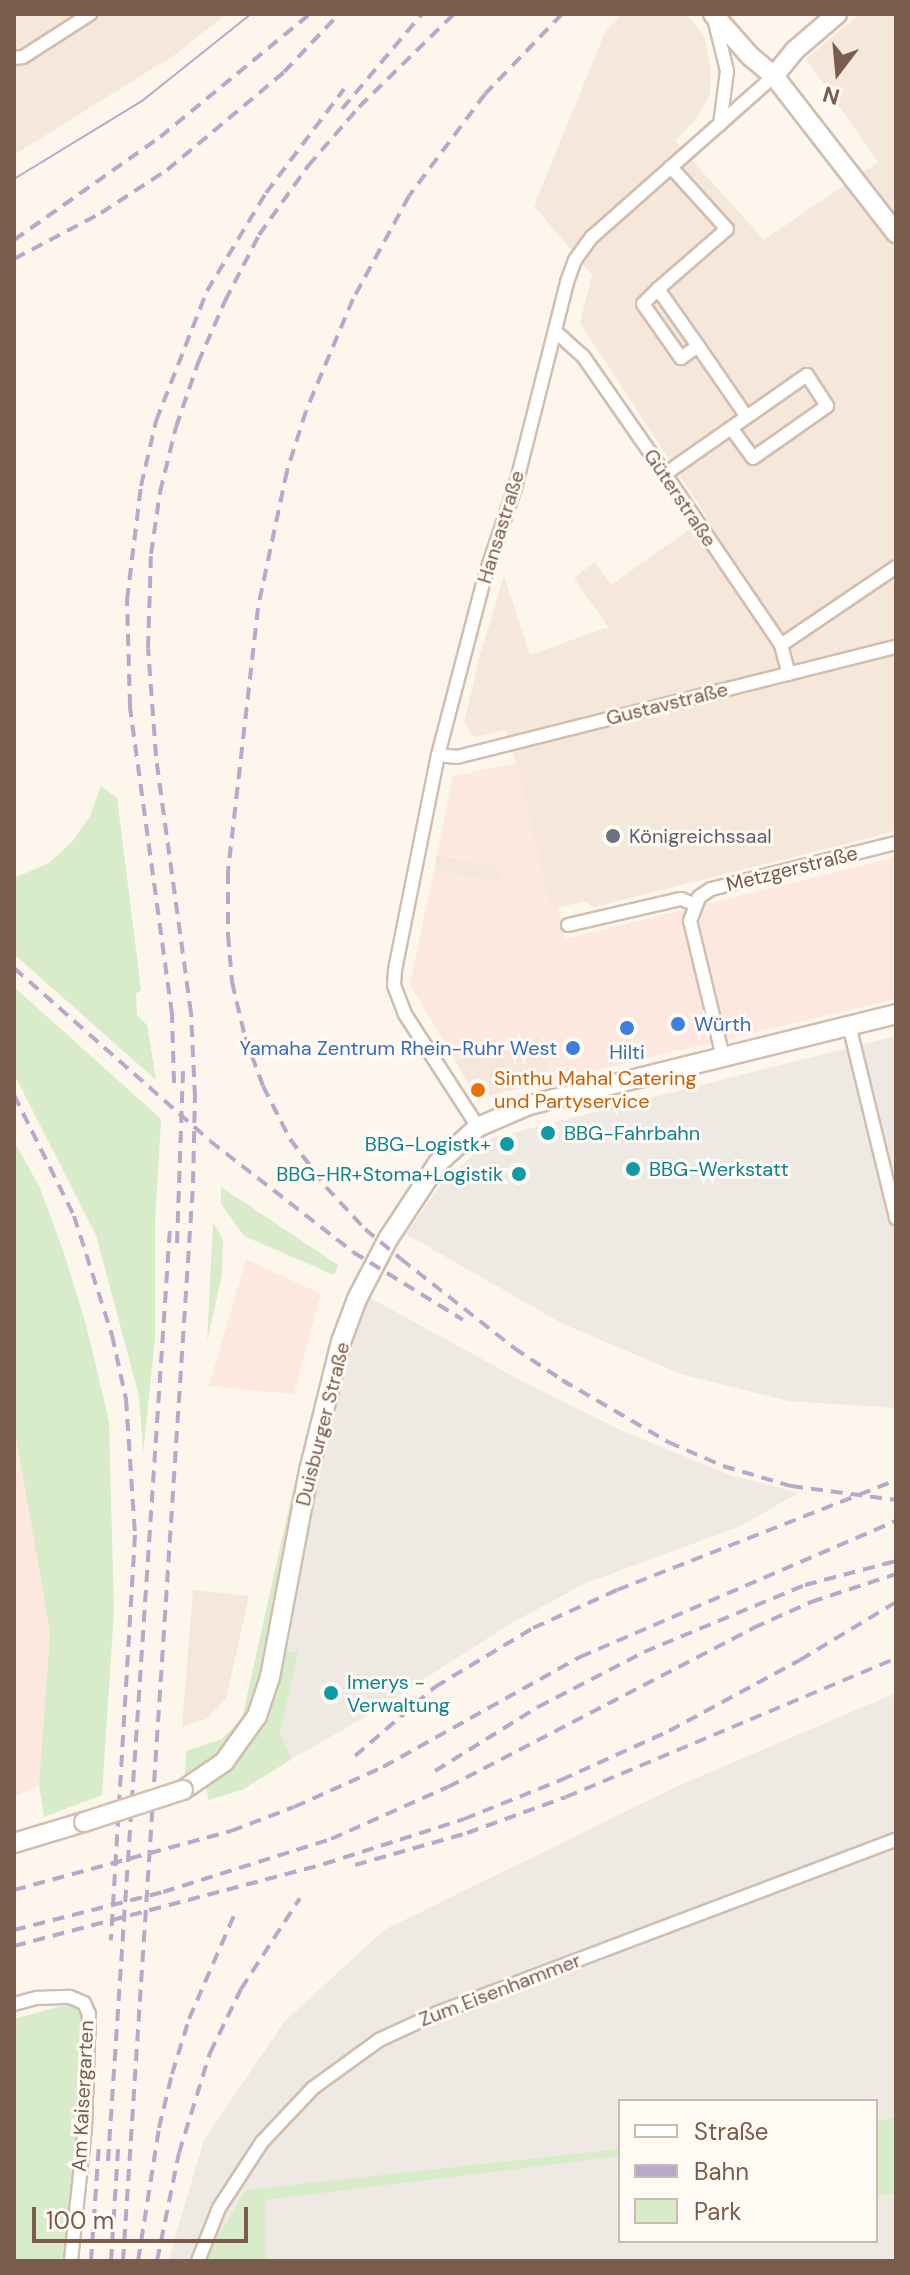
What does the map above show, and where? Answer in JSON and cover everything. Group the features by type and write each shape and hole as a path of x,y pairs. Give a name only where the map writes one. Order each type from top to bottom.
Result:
{"main road":[{"path":"713,14 750,56 774,76 896,233"},
{"name":"Hansastraße","path":"774,76 794,51 837,14"},
{"name":"Duisburger Straße","path":"14,1843 183,1790 232,1753 251,1729 262,1703 319,1423 357,1299 420,1187 438,1163 478,1127 551,1098 896,1014"}],"street":[{"path":"14,58 23,57 90,14"},
{"path":"713,14 727,71 720,126"},
{"name":"Hansastraße","path":"478,1127 405,1014 394,985 438,755 485,576 515,488 567,282 585,245 774,76"},
{"path":"671,167 727,229 643,304 681,358 698,346"},
{"path":"658,289 747,417"},
{"name":"Güterstraße","path":"556,332 583,356 665,474 781,645 789,674"},
{"path":"665,474 807,375 827,406 753,458 732,429"},
{"path":"781,645 896,567"},
{"name":"Gustavstraße","path":"438,755 457,757 896,647"},
{"name":"Metzgerstraße","path":"568,925 681,899 694,904 711,889 896,843"},
{"path":"694,904 690,914 691,928 723,1057"},
{"path":"849,1025 896,1218"},
{"name":"Zum Eisenhammer","path":"198,2261 219,2208 262,2142 313,2088 379,2040 440,2012 896,1840"},
{"name":"Am Kaisergarten","path":"14,2004 37,1998 70,1997 84,2003 89,2014 85,2127 71,2261"}],"shaded area":[{"path":"14,14 225,15 176,54 14,155"},
{"path":"622,14 686,14 704,35 711,70 710,94 697,118 675,141 764,240 878,162 806,59 860,14 896,14 896,831 594,907 584,901 551,910 516,763 505,730 474,737 464,723 480,655 504,576 530,655 608,627 574,578 595,562 611,585 707,517 580,323 592,275 534,206 605,32"},
{"path":"516,763 551,909 558,908 565,939 896,857 896,999 551,1081 541,1035 479,1049 455,1061 410,984 434,870 501,884 497,866 437,854 453,776"},
{"path":"437,855 498,866 501,884 434,870"},
{"path":"540,1035 551,1081 477,1098 455,1061 479,1049"},
{"path":"896,1036 896,1408 789,1401 681,1374 563,1324 406,1234 442,1183 492,1138"},
{"path":"246,1259 321,1294 294,1394 209,1386"},
{"path":"365,1295 518,1379 625,1432 730,1475 798,1493 741,1526 586,1583 510,1624 365,1717 292,1759 280,1733 297,1652 278,1652 332,1387"},
{"path":"14,1426 50,1632 39,1785 14,1797"},
{"path":"193,1590 249,1596 226,1699 206,1719 182,1727"},
{"path":"896,1693 896,2261 168,2261 204,2140 285,2021 384,1930 682,1784"}],"green space":[{"path":"101,786 117,798 141,990 136,994 137,1015 147,1025 156,1080 14,954 14,878 49,863 72,842 90,816"},
{"path":"14,987 161,1119 155,1224 155,1340 143,1453 139,1396 96,1235 14,1074"},
{"path":"14,1141 40,1188 65,1256 86,1325 109,1421 114,1611 102,1795 44,1817 39,1785 50,1632 14,1426"},
{"path":"221,1187 338,1265 334,1275 244,1236 221,1204"},
{"path":"213,1222 223,1240 222,1275 207,1342"},
{"path":"336,1322 344,1325 278,1652 298,1652 280,1733 292,1759 242,1790 208,1800 206,1783 184,1793 186,1751 222,1739 242,1718 294,1485"},
{"path":"87,1999 79,2261 14,2261 14,2019"},
{"path":"896,2118 896,2193 878,2196 878,2121"},
{"path":"618,2149 618,2156 265,2200 266,2261 181,2261 208,2254 246,2190"}],"tram line":[{"path":"14,179 142,101 251,14"}],"railway":[{"path":"14,240 160,137 310,14"},
{"path":"14,259 101,213 167,170 284,72 339,14"},
{"path":"342,109 422,14"},
{"path":"123,2261 193,1183 195,1097 191,1013 156,756 148,648 151,554 160,492 176,427 198,363 259,235 308,166 359,107 454,14"},
{"path":"562,14 485,94 409,196 353,299 306,411 287,471 258,608 228,872 228,935 232,982 245,1037 263,1086 290,1139 326,1187 365,1229 401,1259 514,1348 570,1385"},
{"path":"174,1083 172,1014 130,706 127,600 141,486 156,421 207,291 266,193 344,89"},
{"path":"14,968 210,1141 353,1252 463,1320"},
{"path":"177,1243 183,1071"},
{"path":"14,1095 74,1216 112,1335 126,1399 135,1535 111,1940"},
{"path":"108,2161 170,1227"},
{"path":"562,1380 668,1442 723,1466 791,1486 896,1500"},
{"path":"355,1756 435,1687 533,1628 617,1590 896,1480"},
{"path":"14,1890 231,1831 294,1807 383,1767 580,1657 896,1521"},
{"path":"435,1771 538,1707 644,1652 805,1585 896,1561"},
{"path":"14,1930 163,1892 331,1839 448,1787 753,1628 811,1602 896,1574"},
{"path":"14,1946 324,1864 464,1819 561,1780 669,1731 800,1660 896,1602"},
{"path":"355,1865 467,1833 566,1797 896,1658"},
{"path":"157,2261 179,2153 210,2053 241,1989 300,1898"},
{"path":"138,2261 159,2128 172,2074 189,2019 235,1913"},
{"path":"91,2261 99,2144"},
{"path":"111,2261 118,2149"}],"place":[{"name":"Königreichssaal","path":"613,836"},
{"name":"Würth","path":"678,1024"},
{"name":"Hilti","path":"627,1028"},
{"name":"Yamaha Zentrum Rhein-Ruhr West","path":"573,1048"},
{"name":"Sinthu Mahal Catering und Partyservice","path":"478,1090"},
{"name":"BBG-Fahrbahn","path":"548,1133"},
{"name":"BBG-Logistk+","path":"507,1144"},
{"name":"BBG-Werkstatt","path":"633,1169"},
{"name":"BBG-HR+Stoma+Logistik","path":"519,1174"},
{"name":"Imerys - Verwaltung","path":"331,1693"}]}
